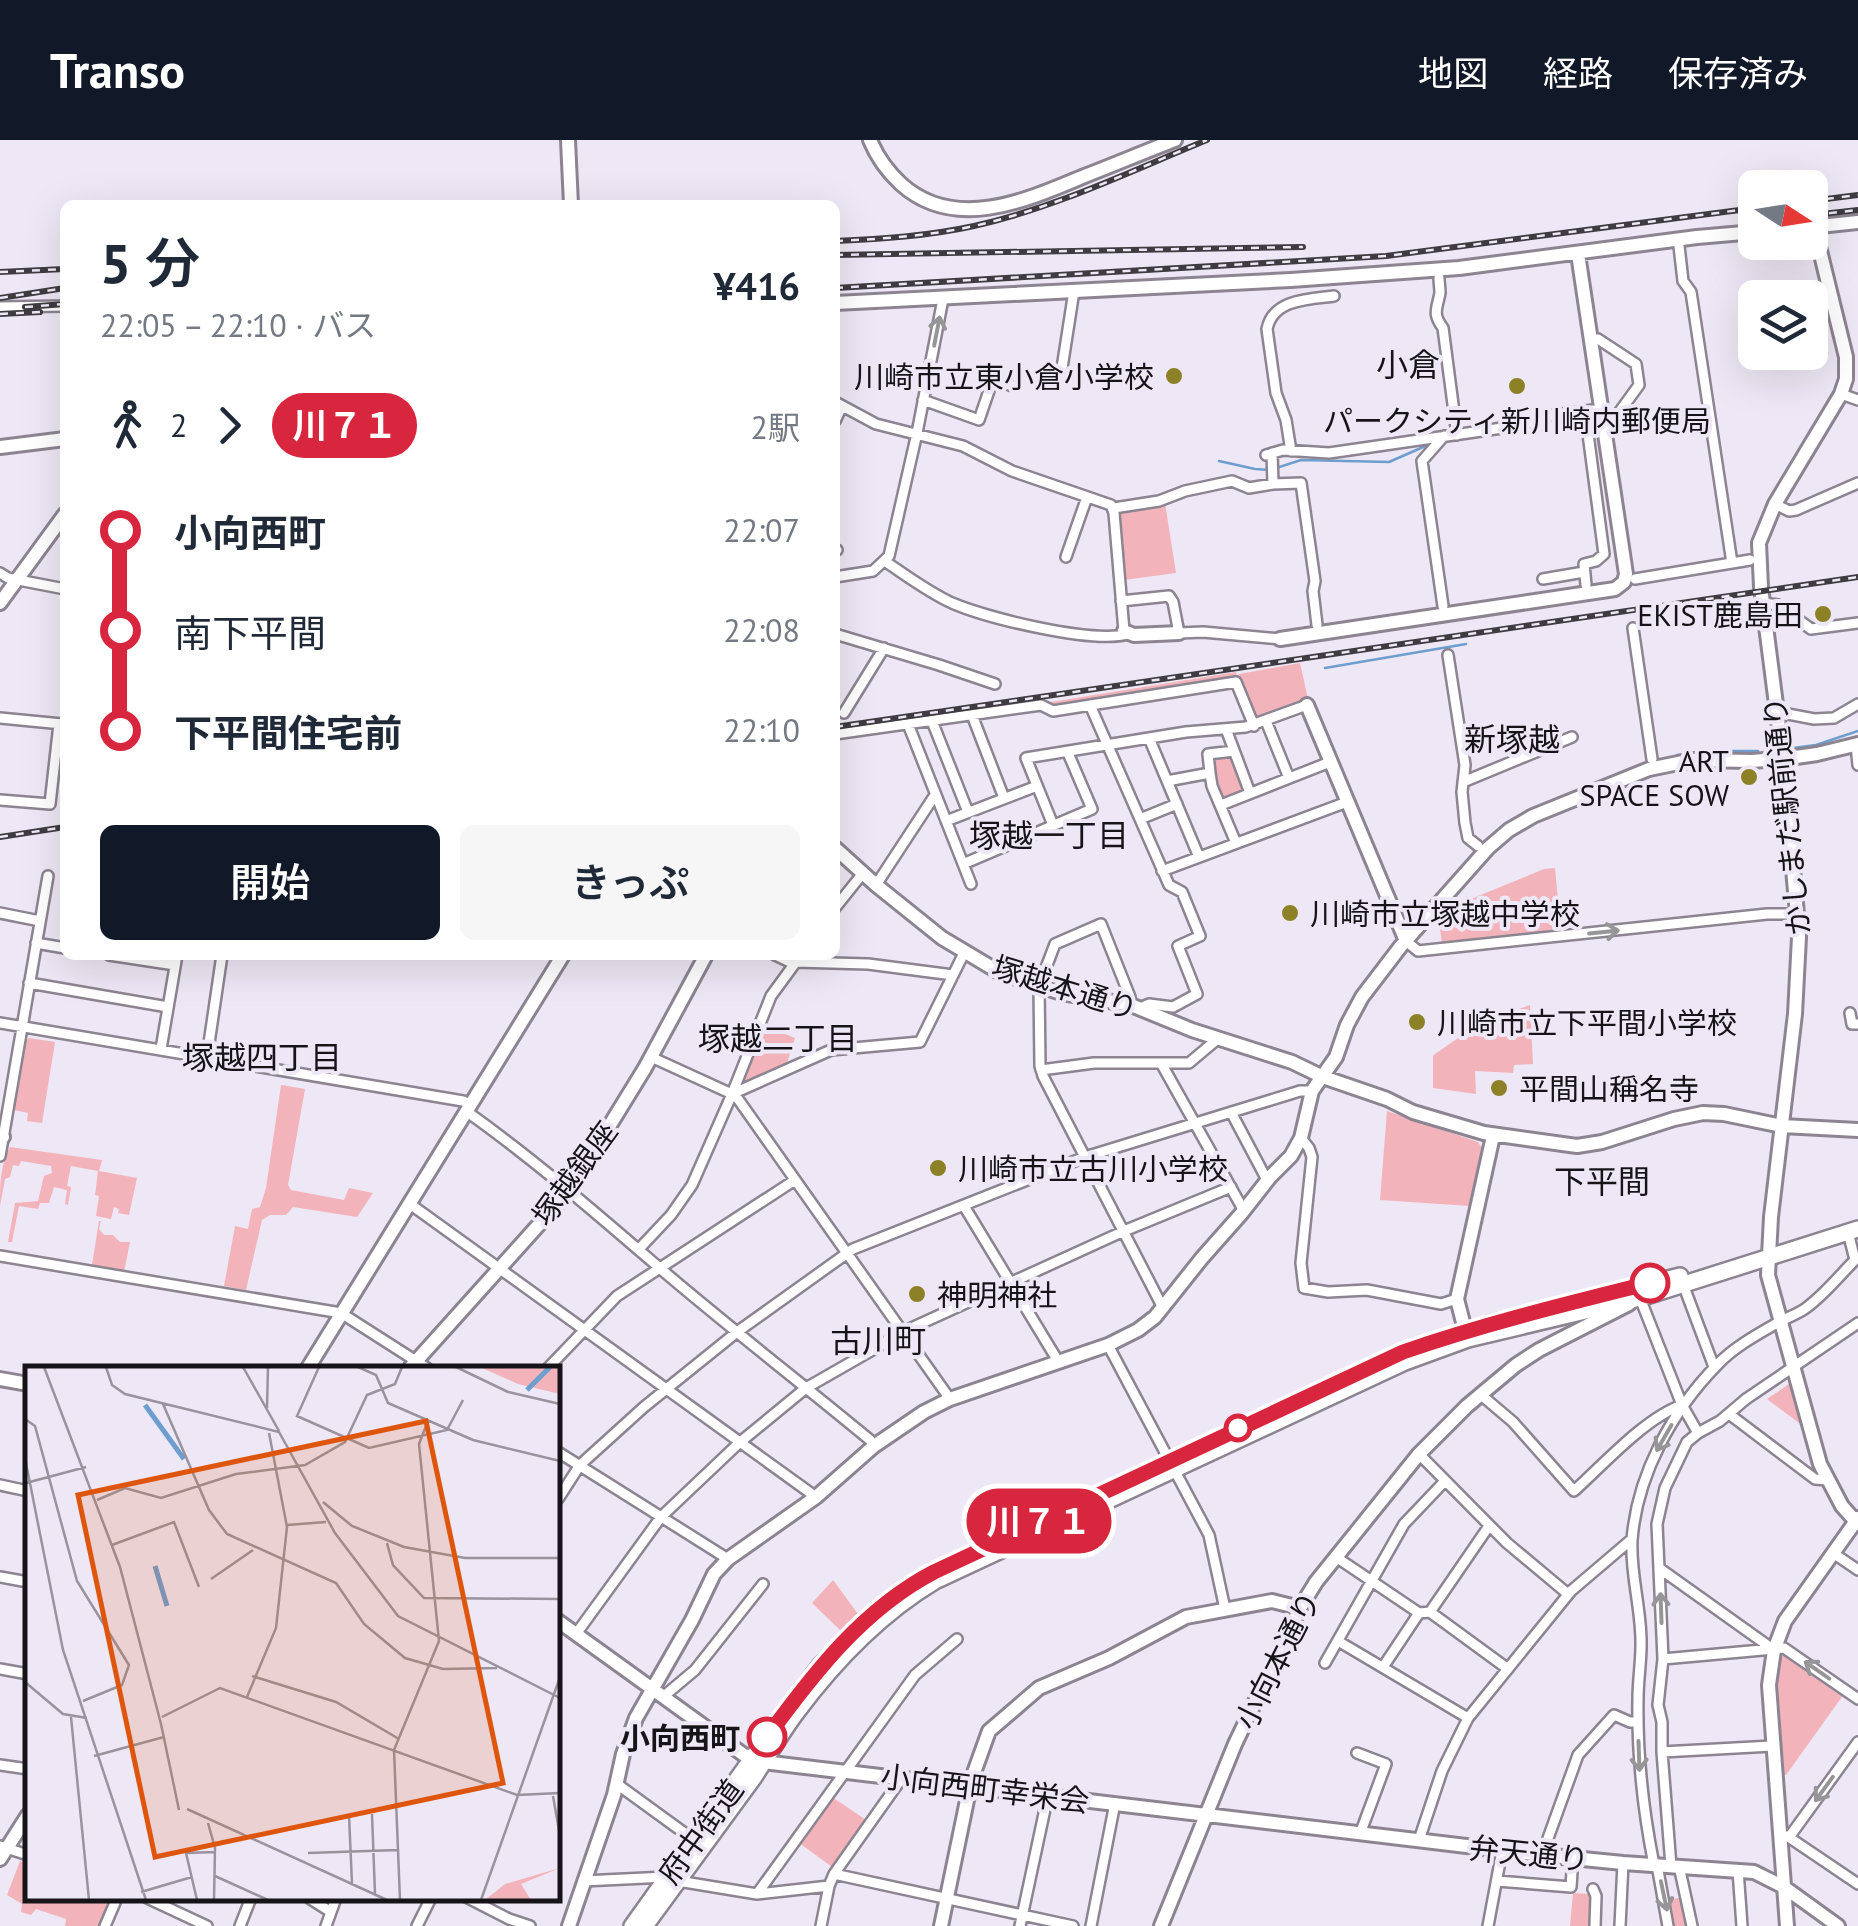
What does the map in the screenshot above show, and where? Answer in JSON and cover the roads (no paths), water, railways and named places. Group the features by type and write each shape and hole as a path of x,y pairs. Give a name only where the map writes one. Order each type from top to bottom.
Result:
{"highway":[{"name":"府中街道","path":"644,1926 694,1840 796,1713 856,1643 935,1581 1403,1352 1465,1330 1640,1298 1853,1230"},
{"name":"府中街道","path":"1170,1465 1405,1362 1468,1339 1681,1275 1718,1272"},
{"name":"府中街道","path":"632,1926 672,1879 757,1760"}],"street":[{"path":"568,140 571,200"},
{"path":"870,140 883,164 912,193 942,206 970,210 998,207 1034,196 1175,140"},
{"path":"1828,225 1858,222"},
{"path":"840,303 1444,270 1738,233"},
{"path":"1679,246 1683,281 1692,292 1732,564"},
{"path":"886,562 955,604 1068,634 1117,637 1126,632 1203,632 1280,639 1615,590 1626,574 1578,254"},
{"path":"1824,260 1846,357 1841,394 1858,400"},
{"path":"1439,278 1435,318 1443,328 1458,435"},
{"path":"1062,368 1074,291"},
{"path":"1291,451 1276,393 1268,320 1275,310 1297,301 1334,296"},
{"path":"840,576 873,571 886,562 892,549 943,298"},
{"path":"0,307 60,306"},
{"path":"1598,339 1636,364 1639,385 1610,420"},
{"path":"923,400 979,420 993,378 1015,387"},
{"name":"かしまだ駅前通り","path":"1841,394 1775,504 1759,544 1758,560 1783,759 1799,960 1768,1258 1770,1288 1820,1464 1842,1506 1857,1521"},
{"path":"840,405 876,424 963,446 1012,471 1114,508 1158,501 1232,480 1249,488 1273,474 1301,483 1317,625"},
{"path":"1273,474 1269,454 1329,454 1523,425 1547,416 1593,410"},
{"path":"1586,585 1584,564 1604,554 1588,434"},
{"path":"1444,436 1422,461 1444,606"},
{"path":"0,447 60,440"},
{"path":"1775,504 1796,510 1858,484"},
{"path":"1066,557 1087,497"},
{"path":"1114,508 1126,632"},
{"path":"0,603 60,521"},
{"path":"1635,579 1750,560"},
{"path":"0,572 17,580 60,588"},
{"path":"1543,579 1584,572"},
{"path":"1122,602 1169,596 1178,633"},
{"path":"1762,603 1778,604 1811,630 1858,623"},
{"path":"1633,628 1652,759"},
{"path":"840,635 995,684"},
{"path":"844,714 884,648"},
{"path":"1448,655 1465,765 1465,823 1468,838 1478,846"},
{"path":"840,733 1042,705 1053,710 1236,682 1254,726"},
{"path":"1777,712 1814,720 1834,718 1858,704"},
{"path":"1090,705 1168,885 1182,892 1200,936 1178,946 1198,994 1172,1007 1135,1007 1101,924 1054,944 1040,986 1042,1070 1163,1308"},
{"path":"1053,826 1026,758 1254,726 1307,705 1406,941 1413,949 1797,914"},
{"path":"972,715 1004,798"},
{"path":"0,718 60,724"},
{"path":"932,721 968,812"},
{"path":"1266,722 1289,778"},
{"path":"908,724 971,884"},
{"path":"1226,729 1250,793"},
{"path":"1464,782 1572,737"},
{"path":"1149,738 1199,858"},
{"path":"569,1926 636,1718 658,1692 714,1574 874,1446 924,1412 1108,1345 1155,1317 1291,1156 1301,1138 1312,1092 1336,1057 1362,998 1488,848 1533,816 1648,769 1694,760 1783,759 1857,744 1858,765"},
{"path":"1234,751 1208,754 1212,786 1236,844"},
{"path":"963,864 1092,809 1068,752"},
{"path":"1221,806 1330,762"},
{"path":"1167,780 1210,773"},
{"path":"0,800 50,804 59,776"},
{"path":"946,821 1037,786"},
{"path":"876,886 935,795"},
{"path":"1162,871 1347,802"},
{"path":"1140,819 1177,804"},
{"name":"塚越本通り","path":"840,852 876,886 964,953 999,972 1072,995 1135,1007 1292,1062 1414,1112 1492,1136 1577,1146 1702,1113 1782,1126 1858,1130"},
{"path":"840,902 863,873"},
{"path":"0,1156 48,876"},
{"path":"0,913 40,921"},
{"path":"36,943 60,947"},
{"path":"732,1094 831,1050 920,1042 964,953"},
{"path":"162,1049 176,960"},
{"path":"207,1056 221,960"},
{"path":"309,1366 560,960"},
{"name":"塚越銀座","path":"418,1366 570,1190 651,1057 703,960"},
{"path":"639,1249 672,1215 692,1185 771,996 796,960 953,975"},
{"path":"29,983 168,1007"},
{"path":"1850,1013 1852,1024 1858,1024"},
{"path":"0,1022 463,1101 874,1446"},
{"path":"1042,1070 1094,1063 1189,1062 1215,1038"},
{"path":"651,1057 732,1094 950,1400"},
{"path":"1161,1063 1244,1211"},
{"path":"560,1496 580,1465 666,1388 847,1253 1086,1157 1300,1091 1312,1092"},
{"path":"1231,1112 1267,1180"},
{"path":"1465,1330 1457,1298 1492,1136"},
{"path":"1301,1138 1312,1157 1301,1263 1304,1288 1328,1292 1367,1290 1441,1304 1457,1298"},
{"path":"550,1366 609,1302 795,1180"},
{"path":"576,1634 661,1517 806,1388 903,1332 1124,1231 1231,1187"},
{"path":"410,1204 816,1496"},
{"path":"964,1206 1058,1361"},
{"path":"1692,1926 1644,1814 1638,1722 1641,1642 1632,1539 1644,1481 1683,1405 1714,1368 1728,1354 1807,1308 1855,1260 1853,1230"},
{"path":"0,1256 342,1313 418,1366"},
{"path":"1683,1284 1714,1368"},
{"path":"1539,1350 1640,1298 1683,1405 1698,1432"},
{"path":"1539,1350 1561,1328 1563,1310"},
{"path":"1668,1926 1662,1722 1658,1706 1662,1659 1657,1524 1662,1498 1687,1442 1698,1432 1858,1323"},
{"path":"1108,1345 1208,1535 1225,1609"},
{"name":"小向本通り","path":"1161,1926 1234,1744 1316,1582 1419,1454 1480,1394 1539,1350"},
{"path":"0,1379 25,1383"},
{"path":"1480,1394 1513,1422 1574,1492 1645,1427 1683,1405"},
{"path":"1729,1414 1815,1479 1826,1480"},
{"path":"560,1453 728,1559"},
{"path":"1419,1454 1489,1526 1568,1594"},
{"path":"1325,1662 1404,1524 1444,1482"},
{"path":"0,1485 25,1489"},
{"path":"1787,1926 1785,1836 1772,1746 1769,1685 1774,1650 1785,1620 1857,1521"},
{"path":"1383,1668 1489,1526"},
{"path":"1419,1840 1442,1771 1468,1718 1568,1594 1632,1539"},
{"path":"1833,1553 1858,1570"},
{"path":"1336,1557 1508,1669"},
{"path":"1660,1568 1774,1650"},
{"path":"0,1577 25,1581"},
{"path":"658,1692 694,1670 763,1584"},
{"path":"940,1926 970,1786 989,1731 1039,1688 1186,1617 1272,1601 1300,1608"},
{"path":"560,1622 744,1755 757,1760"},
{"path":"757,1894 915,1675 957,1639"},
{"path":"1338,1642 1468,1718"},
{"path":"1662,1659 1784,1648 1858,1699"},
{"path":"0,1669 25,1673"},
{"path":"1639,1674 1661,1674"},
{"path":"1542,1856 1578,1754 1614,1715 1638,1722"},
{"path":"1785,1836 1858,1742"},
{"path":"1662,1752 1772,1746"},
{"path":"1357,1753 1386,1764 1360,1834"},
{"name":"小向西町幸栄会","path":"757,1760 1206,1814"},
{"path":"0,1764 25,1768"},
{"path":"821,1926 834,1874 902,1778"},
{"path":"617,1784 694,1840"},
{"path":"1021,1920 1048,1795"},
{"path":"1091,1926 1115,1804"},
{"name":"弁天通り","path":"1206,1814 1542,1856 1754,1872 1838,1926"},
{"path":"2,1852 25,1819"},
{"path":"1785,1836 1858,1884"},
{"path":"1488,1926 1502,1851"},
{"path":"1497,1881 1571,1886 1573,1857"},
{"path":"1620,1926 1623,1864"},
{"path":"1738,1870 1742,1926"},
{"path":"834,1874 1021,1920 1073,1926"},
{"path":"583,1881 672,1879 757,1894 829,1886"},
{"path":"1592,1888 1596,1896 1594,1926"},
{"path":"105,1926 116,1901"},
{"path":"154,1901 207,1926"},
{"path":"240,1926 250,1901"},
{"path":"314,1901 331,1912"},
{"path":"326,1926 335,1901"},
{"path":"417,1926 429,1901"},
{"path":"472,1901 504,1922 530,1926"}],"waterway":[{"path":"1219,461 1270,470 1301,460 1389,462 1430,444"},
{"path":"1325,668 1466,644"},
{"path":"1793,748 1858,731"},
{"path":"1677,755 1758,751"},
{"path":"1554,801 1566,795"},
{"path":"1505,825 1524,814"},
{"path":"1421,935 1471,877"}],"railway":[{"path":"840,241 922,235 1004,218 1092,188 1207,140"},
{"path":"1828,199 1858,195"},
{"path":"840,288 1386,256 1738,210"},
{"path":"1828,213 1858,210"},
{"path":"840,255 1303,247"},
{"path":"0,272 60,269"},
{"path":"0,298 60,289"},
{"path":"25,307 60,304"},
{"path":"0,314 40,312"},
{"path":"840,726 1858,577"},
{"path":"0,837 60,828"}],"place":[{"name":"川崎市立東小倉小学校","path":"1174,376"},
{"name":"パークシティ新川崎内郵便局","path":"1517,386"},
{"name":"EKIST鹿島田","path":"1823,614"},
{"name":"ART SPACE SOW","path":"1749,777"},
{"name":"川崎市立塚越中学校","path":"1290,913"},
{"name":"川崎市立下平間小学校","path":"1417,1022"},
{"name":"平間山稱名寺","path":"1499,1088"},
{"name":"川崎市立古川小学校","path":"938,1168"},
{"name":"神明神社","path":"917,1294"},
{"name":"小向西町","path":"767,1737"}],"district":[{"name":"小倉","path":"1408,364"},
{"name":"新塚越","path":"1512,739"},
{"name":"塚越一丁目","path":"1049,835"},
{"name":"塚越二丁目","path":"778,1038"},
{"name":"塚越四丁目","path":"262,1057"},
{"name":"下平間","path":"1602,1181"},
{"name":"古川町","path":"878,1340"}]}
